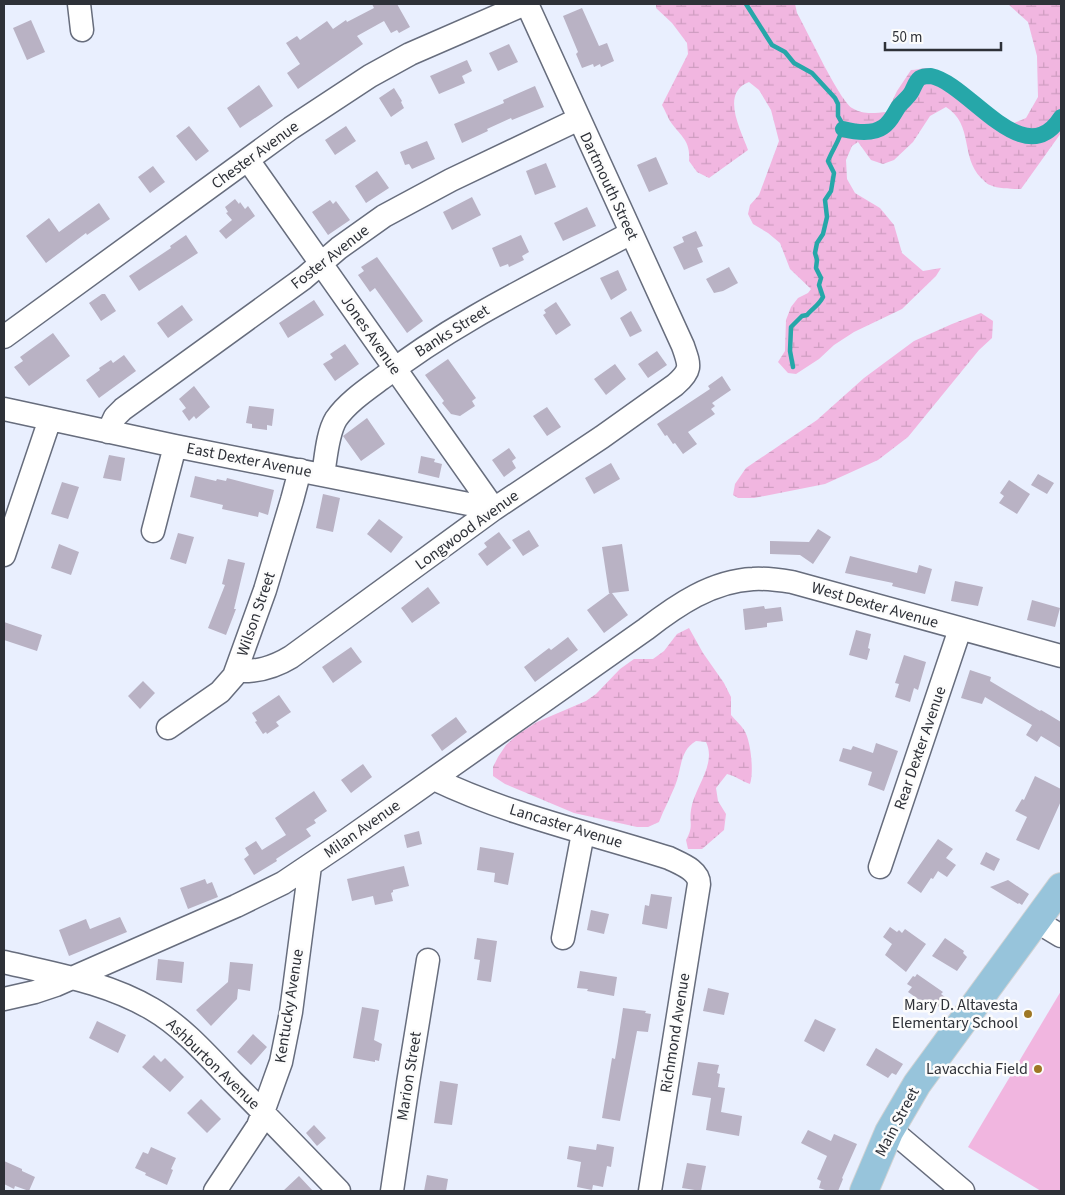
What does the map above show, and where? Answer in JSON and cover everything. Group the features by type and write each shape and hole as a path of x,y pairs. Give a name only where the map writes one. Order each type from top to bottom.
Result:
{"main road":[{"name":"Main Street","path":"864,1191 890,1129 917,1084 1061,886"}],"street":[{"path":"79,4 82,30"},
{"name":"Dartmouth Street","path":"526,4 683,346 688,362 688,370"},
{"name":"Chester Avenue","path":"4,337 291,128 376,72 419,50 526,4"},
{"name":"Foster Avenue","path":"108,432 112,421 120,411 304,278 352,239 399,207 579,119"},
{"name":"Jones Avenue","path":"248,160 494,509"},
{"name":"Banks Street","path":"323,475 332,429 337,418 359,396 394,369 488,308 631,233"},
{"name":"Longwood Avenue","path":"237,671 263,670 291,658 494,509 675,385 685,376 688,370"},
{"name":"East Dexter Avenue","path":"4,409 175,446 494,509"},
{"path":"4,556 50,419"},
{"path":"153,531 175,446"},
{"name":"Wilson Street","path":"168,728 220,692 237,671 265,590 300,470"},
{"name":"West Dexter Avenue","path":"688,600 717,586 752,579 802,584 1061,656"},
{"name":"Milan Avenue","path":"4,999 44,990 236,906 283,883 310,866 688,600"},
{"name":"Rear Dexter Avenue","path":"880,867 960,629"},
{"name":"Lancaster Avenue","path":"434,779 471,796 583,833 670,858 687,867 696,875"},
{"path":"563,938 583,833"},
{"name":"Kentucky Avenue","path":"215,1191 253,1135 264,1113 281,1062 286,1039 310,866"},
{"name":"Richmond Avenue","path":"650,1191 699,884 699,879 696,875"},
{"path":"1036,921 1061,936"},
{"name":"Marion Street","path":"392,1191 428,960"},
{"name":"Ashburton Avenue","path":"4,962 71,978 121,993 165,1017 198,1046 339,1191"},
{"path":"890,1129 963,1191"}],"green space":[{"path":"656,4 795,4 797,13 831,79 852,108 864,113 887,112 897,91 911,70 926,68 938,70 950,76 993,110 1014,123 1026,118 1038,97 1037,56 1028,22 1008,4 1061,4 1061,133 1021,189 994,186 987,184 981,178 971,160 960,123 955,114 946,107 930,116 913,142 894,160 883,164 871,160 858,142 852,146 846,160 847,179 855,193 880,208 894,225 902,253 923,271 941,268 936,276 902,309 854,332 796,374 788,373 778,362 785,351 786,320 791,307 798,298 808,293 811,289 790,269 780,243 753,224 748,214 750,205 759,195 779,141 771,110 759,90 749,82 740,87 734,103 735,113 748,150 709,178 697,172 689,161 687,143 670,121 662,105 688,54 687,43 672,23 656,8"},
{"path":"981,313 993,321 992,338 979,350 908,437 878,460 825,484 754,498 738,498 733,495 735,484 746,468 817,420 864,378 914,341"},
{"path":"689,628 731,697 731,715 743,728 746,735 752,765 750,784 727,774 716,788 718,801 726,814 724,830 702,849 688,849 686,840 691,828 693,801 709,759 706,742 696,741 687,750 675,786 659,822 648,827 637,827 574,813 505,784 493,776 493,767 498,757 506,745 517,735 537,722 586,701 596,694 620,669 634,659 653,659 664,651 677,634"},
{"name":"Lavacchia Field","path":"1061,991 1061,1191 1041,1191 968,1147"}],"building":[{"path":"372,4 397,4 410,27 399,33 397,30 391,33 384,21 357,36 363,44 298,89 287,73 300,64 286,43 297,36 300,40 327,21 333,29 346,20 347,22 374,8"},
{"path":"582,8 599,46 607,43 614,61 601,67 600,64 594,67 593,64 582,68 576,54 578,52 563,16"},
{"path":"31,20 45,52 27,60 13,28"},
{"path":"509,44 518,62 498,71 489,53"},
{"path":"467,60 472,71 462,76 465,83 439,94 430,76"},
{"path":"259,85 273,106 240,128 227,108"},
{"path":"535,86 544,107 512,120 511,118 462,143 454,124 504,103 503,100"},
{"path":"394,88 404,108 391,117 379,98"},
{"path":"189,126 209,151 196,161 176,136"},
{"path":"346,126 356,141 335,155 325,140"},
{"path":"427,141 435,159 412,169 409,164 405,165 400,152"},
{"path":"656,157 668,184 649,192 637,165"},
{"path":"546,163 556,187 535,195 526,171"},
{"path":"153,166 165,182 150,193 138,177"},
{"path":"377,171 389,188 366,203 355,186"},
{"path":"472,197 481,215 452,230 443,212"},
{"path":"235,199 245,209 248,206 255,216 226,239 219,231 232,220 226,213 228,212 225,207"},
{"path":"330,200 333,204 336,201 350,220 328,235 312,212"},
{"path":"99,203 110,219 87,235 86,233 46,263 26,236 49,218 59,232"},
{"path":"587,207 596,226 563,241 554,223"},
{"path":"696,231 703,246 697,248 703,262 684,270 673,247 684,242 682,237"},
{"path":"186,235 198,253 139,291 129,276 171,248 170,246"},
{"path":"521,235 529,252 522,256 524,260 509,267 508,264 500,267 492,248"},
{"path":"377,257 423,321 407,333 375,288 370,292 358,275 364,271 361,267"},
{"path":"729,267 738,283 723,291 714,293 706,279"},
{"path":"618,270 627,290 611,300 600,278"},
{"path":"105,294 116,311 101,321 89,303"},
{"path":"314,300 324,315 288,338 279,323"},
{"path":"556,302 571,325 556,335 543,315 546,313 544,310"},
{"path":"182,305 193,320 168,338 157,323"},
{"path":"631,311 642,331 630,337 620,318"},
{"path":"53,333 70,356 29,386 14,367 23,361 20,357"},
{"path":"345,344 359,364 335,381 323,364 333,358 330,354"},
{"path":"657,351 667,365 648,378 638,364"},
{"path":"124,355 136,371 99,398 86,380 111,360 113,363"},
{"path":"448,359 476,398 472,401 475,406 460,416 451,414 425,375"},
{"path":"615,364 626,379 606,395 594,379"},
{"path":"722,376 731,390 712,403 715,406 711,409 715,414 688,432 697,444 683,454 667,435 665,436 657,424 710,389 708,386"},
{"path":"194,386 210,407 196,419 194,416 189,421 182,411 186,408 179,399"},
{"path":"249,406 274,409 272,426 267,425 267,430 252,428 252,424 246,423"},
{"path":"547,407 561,427 547,436 533,416"},
{"path":"367,418 385,444 361,461 343,436"},
{"path":"509,448 516,458 512,461 516,468 504,477 492,460"},
{"path":"109,455 125,458 121,481 103,478"},
{"path":"421,456 435,459 434,462 442,464 439,478 418,473"},
{"path":"611,463 620,479 594,494 585,478"},
{"path":"1038,474 1054,483 1047,494 1031,485"},
{"path":"195,476 216,481 217,479 226,481 227,478 274,490 268,515 259,512 258,517 222,509 223,505 190,497"},
{"path":"1009,480 1030,494 1017,514 999,503 1004,496 1000,493"},
{"path":"62,482 79,487 68,519 51,514"},
{"path":"323,494 340,498 333,532 316,528"},
{"path":"379,519 403,537 391,553 367,534"},
{"path":"818,529 831,537 813,564 800,555 770,554 770,541 809,542"},
{"path":"529,530 539,546 523,556 512,540"},
{"path":"499,532 511,548 487,566 478,554 487,547 484,543"},
{"path":"178,533 194,537 186,564 170,559"},
{"path":"59,544 79,552 71,575 51,568"},
{"path":"622,544 629,591 612,593 628,615 604,633 587,610 610,593 602,547"},
{"path":"850,556 917,573 919,565 932,569 925,594 892,586 893,583 845,573"},
{"path":"228,559 245,563 234,609 236,609 226,635 208,628 225,585 222,584"},
{"path":"955,581 983,587 978,606 951,601"},
{"path":"428,587 440,603 412,623 401,608"},
{"path":"1032,600 1060,608 1055,627 1027,620"},
{"path":"764,606 765,609 781,607 783,621 767,623 767,627 745,630 743,609"},
{"path":"4,622 42,635 37,651 4,640"},
{"path":"856,630 871,634 867,660 849,655"},
{"path":"568,637 578,650 535,682 524,667 549,648 551,650"},
{"path":"351,647 362,662 333,683 322,667"},
{"path":"904,655 926,662 918,690 914,688 910,702 895,697 899,684 895,683"},
{"path":"970,670 991,677 990,681 1061,722 1061,748 1041,736 1037,742 1026,735 1032,725 985,697 982,704 961,698"},
{"path":"143,681 155,693 140,709 128,696"},
{"path":"279,695 291,712 276,722 279,726 267,734 266,732 263,734 255,722 257,721 252,713"},
{"path":"456,717 467,732 442,751 431,735"},
{"path":"876,743 898,751 884,791 868,785 872,772 839,761 843,748 851,750 853,746 873,753"},
{"path":"363,764 372,777 351,793 341,780"},
{"path":"1035,776 1061,789 1061,801 1039,850 1016,840 1027,817 1015,811 1022,799 1024,800"},
{"path":"314,791 327,811 314,820 316,823 306,829 311,836 254,875 244,859 249,855 245,848 256,841 262,850 286,835 275,818"},
{"path":"419,831 422,844 407,848 404,835"},
{"path":"938,839 953,849 946,858 956,865 947,877 938,871 921,893 907,883"},
{"path":"480,847 514,853 508,885 494,882 495,873 477,870"},
{"path":"986,852 1000,859 994,871 980,864"},
{"path":"404,866 409,886 393,890 391,893 393,901 375,905 373,896 352,901 347,879"},
{"path":"205,879 207,884 212,882 218,897 188,909 180,888"},
{"path":"1008,880 1029,894 1022,905 990,887"},
{"path":"651,894 672,897 667,929 642,924 645,905 649,906"},
{"path":"591,910 609,914 604,934 587,930"},
{"path":"120,917 127,932 69,956 59,930 86,919 90,929"},
{"path":"890,927 902,933 905,929 926,944 906,972 885,955 892,944 883,937"},
{"path":"477,938 497,941 491,982 477,980 480,960 474,959"},
{"path":"945,938 964,951 963,953 967,957 957,971 932,956"},
{"path":"158,959 184,962 182,983 156,980"},
{"path":"230,962 253,964 250,991 238,989 237,999 211,1026 196,1010 228,982"},
{"path":"580,971 617,977 614,996 577,988"},
{"path":"917,974 943,992 941,994 945,997 938,1007 934,1004 931,1008 908,992 912,987 907,984"},
{"path":"708,988 729,993 724,1015 703,1011"},
{"path":"362,1007 379,1010 374,1040 382,1044 379,1061 353,1058"},
{"path":"623,1008 646,1011 645,1013 651,1014 648,1032 637,1031 620,1121 602,1118 612,1058 615,1059"},
{"path":"815,1019 836,1029 824,1052 804,1041"},
{"path":"97,1021 126,1035 118,1053 89,1038"},
{"path":"253,1034 267,1047 251,1065 237,1052"},
{"path":"876,1048 903,1064 896,1075 892,1073 888,1078 866,1065"},
{"path":"154,1055 161,1062 165,1058 184,1077 170,1092 142,1067"},
{"path":"698,1062 719,1065 717,1073 720,1074 718,1087 725,1088 721,1112 742,1116 739,1136 706,1130 711,1098 692,1095"},
{"path":"440,1081 458,1084 452,1125 434,1123"},
{"path":"201,1099 221,1119 207,1133 187,1113"},
{"path":"314,1125 326,1138 317,1146 306,1133"},
{"path":"808,1130 831,1141 834,1134 857,1144 838,1191 828,1191 819,1188 821,1181 817,1179 827,1156 801,1143"},
{"path":"597,1144 614,1147 611,1167 607,1166 603,1187 593,1185 592,1190 577,1187 581,1162 567,1159 569,1146 596,1150"},
{"path":"151,1147 176,1158 167,1185 135,1168 143,1152 148,1154"},
{"path":"4,1161 35,1177 29,1191 15,1186 14,1189 4,1184"},
{"path":"687,1163 706,1166 701,1191 682,1188"},
{"path":"427,1175 448,1179 446,1191 424,1191"},
{"path":"299,1176 313,1191 283,1191"}],"waterway":[{"path":"746,4 772,45 785,52 794,63 812,73 835,98 838,104 838,116 843,125 839,139 828,161 834,173 831,191 825,200 827,217 823,234 817,243 815,253 817,260 816,268 821,278 819,285 823,297 807,315 802,316 791,327 790,351 793,367"},
{"path":"843,129 858,132 879,130 888,123 912,91 916,82 922,77 927,76 946,82 1014,132 1031,136 1046,132 1061,117"}],"place":[{"name":"Mary D. Altavesta Elementary School","path":"1028,1014"},
{"name":"Lavacchia Field","path":"1038,1069"}]}
